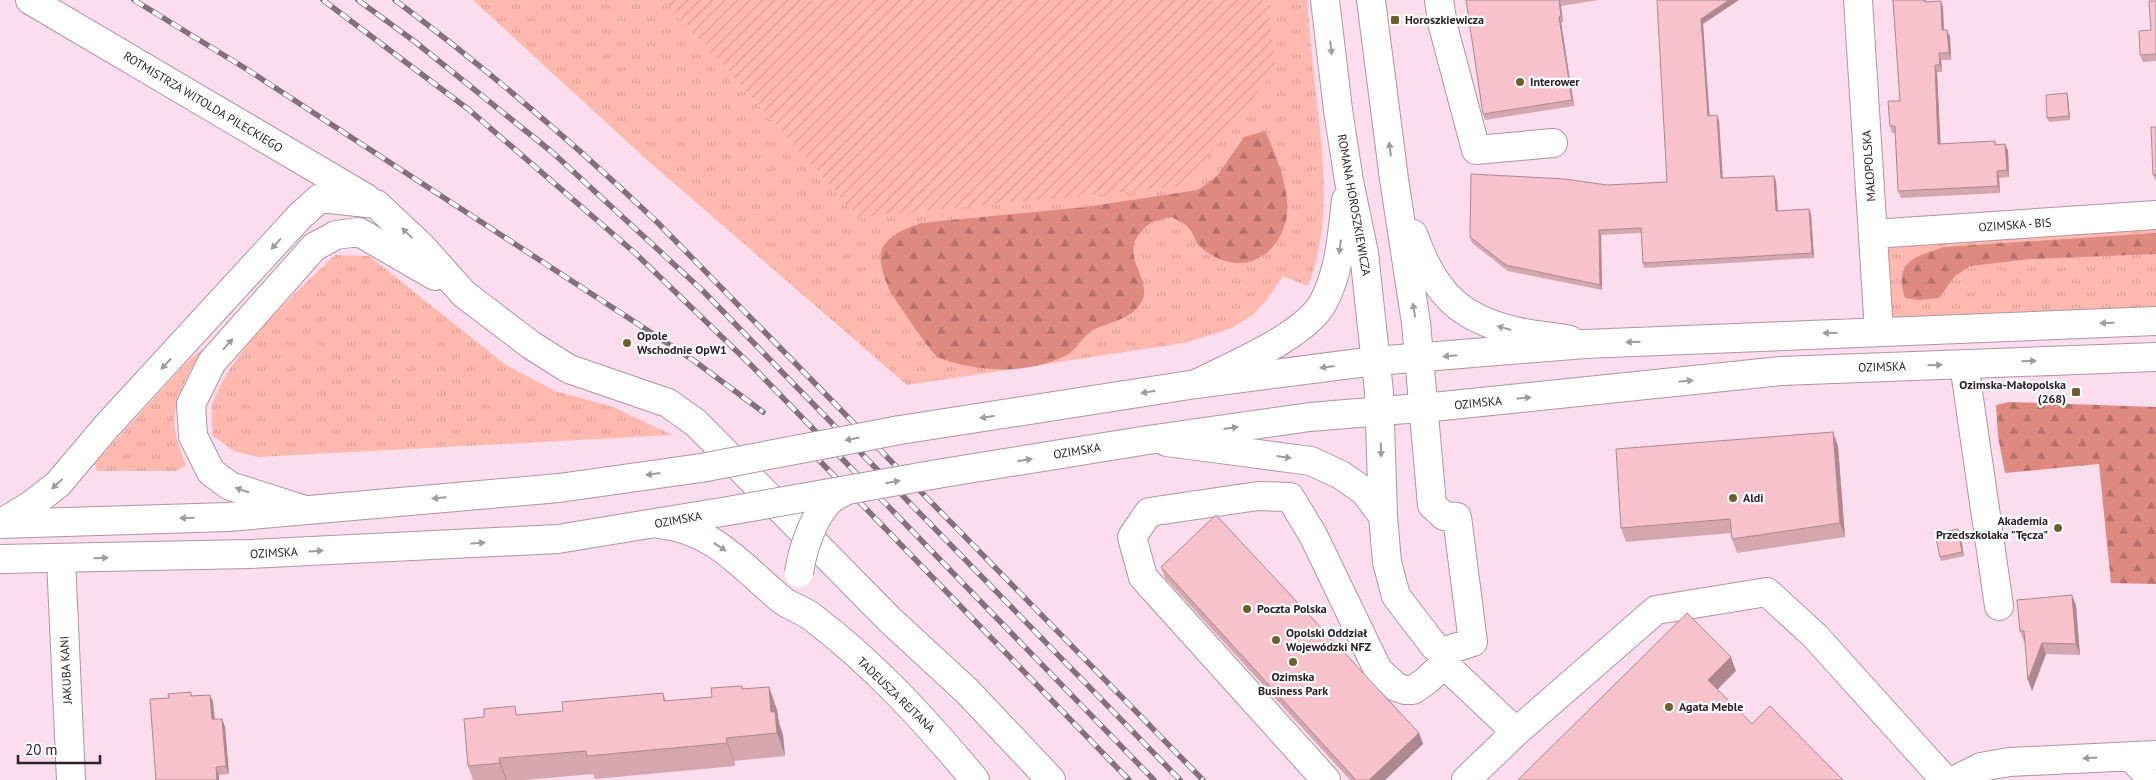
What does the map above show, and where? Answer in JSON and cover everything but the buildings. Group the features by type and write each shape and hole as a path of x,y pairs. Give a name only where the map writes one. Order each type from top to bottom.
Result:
{"street":[{"name":"ROTMISTRZA WITOLDA PILECKIEGO","path":"30,0 376,204 420,246 464,294"},
{"name":"ROMANA HOROSZKIEWICZA","path":"1325,0 1338,110 1349,181 1364,253 1380,410 1371,489"},
{"path":"1326,780 1143,577 1132,538 1149,512 1258,496 1290,497 1313,535 1378,670 1396,687 1404,690 1413,690 1426,681 1444,657 1472,642 1457,517 1444,516 1432,505 1416,323 1394,179 1371,0"},
{"path":"1439,0 1443,26 1476,150 1553,144"},
{"name":"MAŁOPOLSKA","path":"1858,0 1879,331"},
{"path":"278,147 320,198 359,232 398,253 464,294 531,345 569,369 668,403 696,423 890,620 967,691 1051,780"},
{"path":"1394,179 1423,262 1445,295 1478,318 1499,327 1586,344"},
{"path":"1196,384 1291,334 1312,318 1324,302 1338,259 1349,181"},
{"path":"0,524 31,506 58,484 107,426 300,216 320,198 376,204"},
{"name":"OZIMSKA - BIS","path":"1873,234 2156,215"},
{"path":"306,510 230,486 211,472 193,436 191,404 212,362 314,247 336,235 359,232"},
{"path":"0,524 228,517 559,488 701,468 900,430 1196,384 1375,361 1586,344 2156,321"},
{"name":"OZIMSKA","path":"0,559 251,554 558,539 659,524 1148,440 1310,417 1781,371 2156,357"},
{"path":"1964,364 1999,606"},
{"path":"1148,440 1311,461 1371,489 1383,516 1387,562 1396,596 1435,647 1516,732"},
{"path":"811,616 799,573 803,556 824,507 832,498 845,491"},
{"name":"TADEUSZA REJTANA","path":"659,524 690,530 722,547 784,601 811,616 907,703 975,780"},
{"name":"JAKUBA KANI","path":"61,559 71,780"},
{"path":"1466,780 1516,732 1656,610 1767,592 1815,636 1945,780"},
{"path":"1955,780 1981,767 2034,771 2143,755 2153,780"}],"green space":[{"path":"473,0 665,0 858,217 1276,70 1268,0 1307,0 1322,149 1324,195 1320,241 1308,286 1283,276 1269,297 1254,314 1230,329 1184,343 907,385 646,159"},
{"path":"665,0 1268,0 1276,69 1184,186 858,217"},
{"path":"1265,131 1279,165 1287,200 1287,214 1284,227 1271,249 1261,257 1249,262 1236,263 1222,260 1202,249 1185,224 1172,217 1152,222 1145,227 1134,244 1133,252 1144,293 1138,308 1126,317 1091,331 1076,348 1062,358 1033,367 1002,369 950,362 938,357 934,353 891,293 881,265 882,249 894,235 910,227 921,223 1085,207 1198,190 1217,176 1244,137"},
{"path":"2156,215 2156,321 1879,331 1873,234"},
{"path":"2156,233 2156,254 2031,259 1970,266 1955,276 1939,298 1919,300 1905,298 1902,286 1904,269 1909,263 1915,258 1944,247"},
{"path":"335,255 369,256 506,365 555,391 613,407 672,435 258,457 234,451 213,436 212,406 222,382 235,362 266,323"},
{"path":"204,348 182,387 175,412 176,432 186,465 176,471 97,471 95,463 188,361"},
{"path":"2009,402 2156,407 2156,584 2111,583 2099,464 2005,473 1998,436 1996,405"}],"railway":[{"path":"134,0 248,70 693,360 763,412"},
{"path":"323,0 468,109 635,253 752,366 1154,780"},
{"path":"358,0 414,41 552,152 703,291 1180,780"},
{"path":"395,0 530,108 658,223 1203,780"},
{"path":"813,454 1129,780"}],"place":[{"name":"Horoszkiewicza","path":"1395,20"},
{"name":"Interower","path":"1520,82"},
{"name":"Opole Wschodnie OpW1","path":"627,343"},
{"name":"Ozimska-Małopolska (268)","path":"2076,392"},
{"name":"Aldi","path":"1733,498"},
{"name":"Akademia Przedszkolaka \"Tęcza\"","path":"2058,528"},
{"name":"Poczta Polska","path":"1247,609"},
{"name":"Opolski Oddział Wojewódzki NFZ","path":"1276,640"},
{"name":"Ozimska Business Park","path":"1293,662"},
{"name":"Agata Meble","path":"1669,707"}]}
